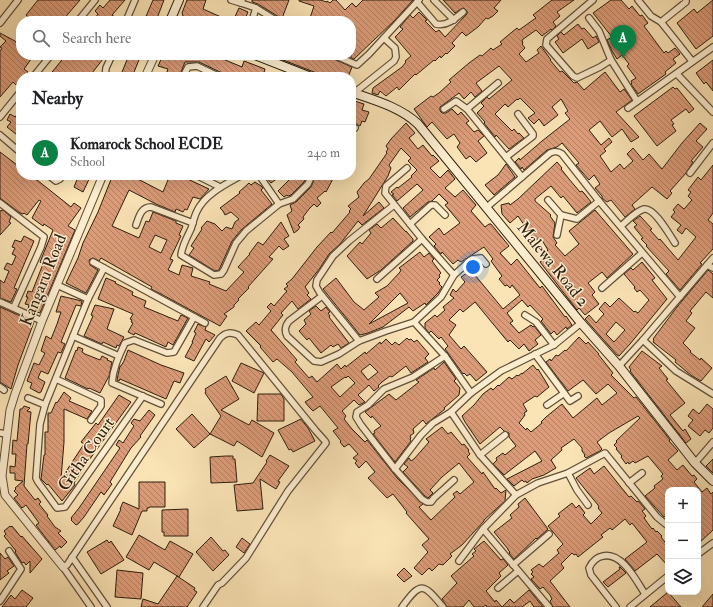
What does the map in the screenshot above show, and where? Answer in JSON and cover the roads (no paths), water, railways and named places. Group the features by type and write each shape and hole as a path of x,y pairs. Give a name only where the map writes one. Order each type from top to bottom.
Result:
{"main road":[{"path":"172,16 179,0"},
{"path":"267,60 293,72"},
{"name":"Malewa Road 2","path":"356,94 400,111 410,116 418,124 619,366 695,463 713,481"}],"street":[{"path":"0,23 18,0"},
{"path":"82,16 95,0"},
{"path":"128,16 135,0"},
{"path":"231,0 241,1 269,16"},
{"path":"434,0 454,20"},
{"path":"593,0 547,39 546,45 573,76 577,78 611,60"},
{"path":"638,0 651,16 661,22 692,61"},
{"path":"661,22 686,2 686,0"},
{"path":"345,60 356,65 369,54 418,1 436,24 442,25 454,20 463,12"},
{"path":"254,16 256,8"},
{"path":"588,18 600,31 611,60 637,100"},
{"path":"356,89 394,61 396,52 395,48 384,38"},
{"path":"628,108 637,100 713,47"},
{"path":"37,72 46,60"},
{"path":"103,72 110,60"},
{"path":"147,72 153,60"},
{"path":"185,72 188,67 194,66 208,72"},
{"path":"106,68 106,72"},
{"path":"676,74 713,112"},
{"path":"467,109 498,83"},
{"path":"0,117 16,97"},
{"path":"444,109 456,101 467,109 522,177"},
{"path":"506,157 533,134 518,114"},
{"path":"0,135 16,149"},
{"path":"690,173 712,148"},
{"path":"487,208 550,154 559,152 680,297"},
{"path":"407,168 384,189 385,193 422,239 454,275"},
{"name":"Kangaru Road","path":"63,567 2,496 4,434 10,410 42,321 101,180"},
{"path":"206,180 220,187"},
{"path":"233,180 220,187 202,204 197,211 181,250 181,255 214,275 221,274 224,270 236,242 246,231 279,204 293,199 308,184 310,180"},
{"path":"262,180 279,204"},
{"path":"548,200 561,216 577,219 599,201"},
{"path":"0,203 44,237 14,307"},
{"path":"359,341 322,296 316,286 317,280 333,256 349,241 394,205"},
{"path":"410,224 431,205 435,205 445,215"},
{"path":"136,225 140,215 147,207 193,223"},
{"path":"620,226 639,211 643,209 652,210 675,242"},
{"path":"557,235 561,216"},
{"path":"377,279 422,239"},
{"path":"602,288 642,253"},
{"path":"322,296 285,325 287,336 314,361 317,362 321,362 339,354 359,341 414,322 441,297 454,275 472,259 481,258 486,264"},
{"path":"619,366 713,258"},
{"path":"93,262 205,323"},
{"path":"707,264 713,268"},
{"name":"Githa Court","path":"104,268 88,300 73,336 45,405 40,424 36,478 57,508 65,507 143,396"},
{"path":"57,285 88,300"},
{"path":"0,302 14,307 42,321"},
{"path":"526,315 536,322 554,345"},
{"path":"161,404 112,383 113,373 119,356 126,343 134,340 167,353 174,352 194,317"},
{"path":"414,322 445,356 471,393"},
{"path":"395,469 421,435 433,423 451,412 471,393 501,371 554,345 581,322"},
{"path":"91,607 63,567 67,565 220,338 224,334 233,333 238,335 316,431 326,441 326,443 288,491 246,558 222,583 218,585 203,607"},
{"path":"73,336 119,356"},
{"path":"643,340 676,371 713,394"},
{"path":"535,354 563,394 570,401 578,396"},
{"path":"445,356 413,377 384,389 368,406 357,412 357,419 395,469 422,499 427,502 431,502 454,480"},
{"path":"56,379 101,400 101,406 91,420"},
{"path":"547,405 563,394"},
{"path":"28,398 45,405"},
{"path":"451,412 480,454 516,495"},
{"path":"480,454 505,435"},
{"path":"695,463 713,442"},
{"path":"459,561 483,529 516,495 538,483 568,473 605,453 657,517 665,524"},
{"path":"568,473 577,490 588,505"},
{"path":"629,483 642,473"},
{"path":"483,529 549,607"},
{"path":"512,564 549,534"},
{"path":"701,552 713,543"},
{"path":"0,600 21,569 9,551"},
{"path":"616,607 592,575 589,568 591,563 600,556 610,555 622,562 645,594"},
{"path":"72,557 107,607"},
{"path":"498,588 518,571"},
{"path":"630,607 665,578"},
{"path":"402,607 418,588 427,589 443,607"}],"place":[{"name":"Komarock School ECDE","path":"623,58"}]}
